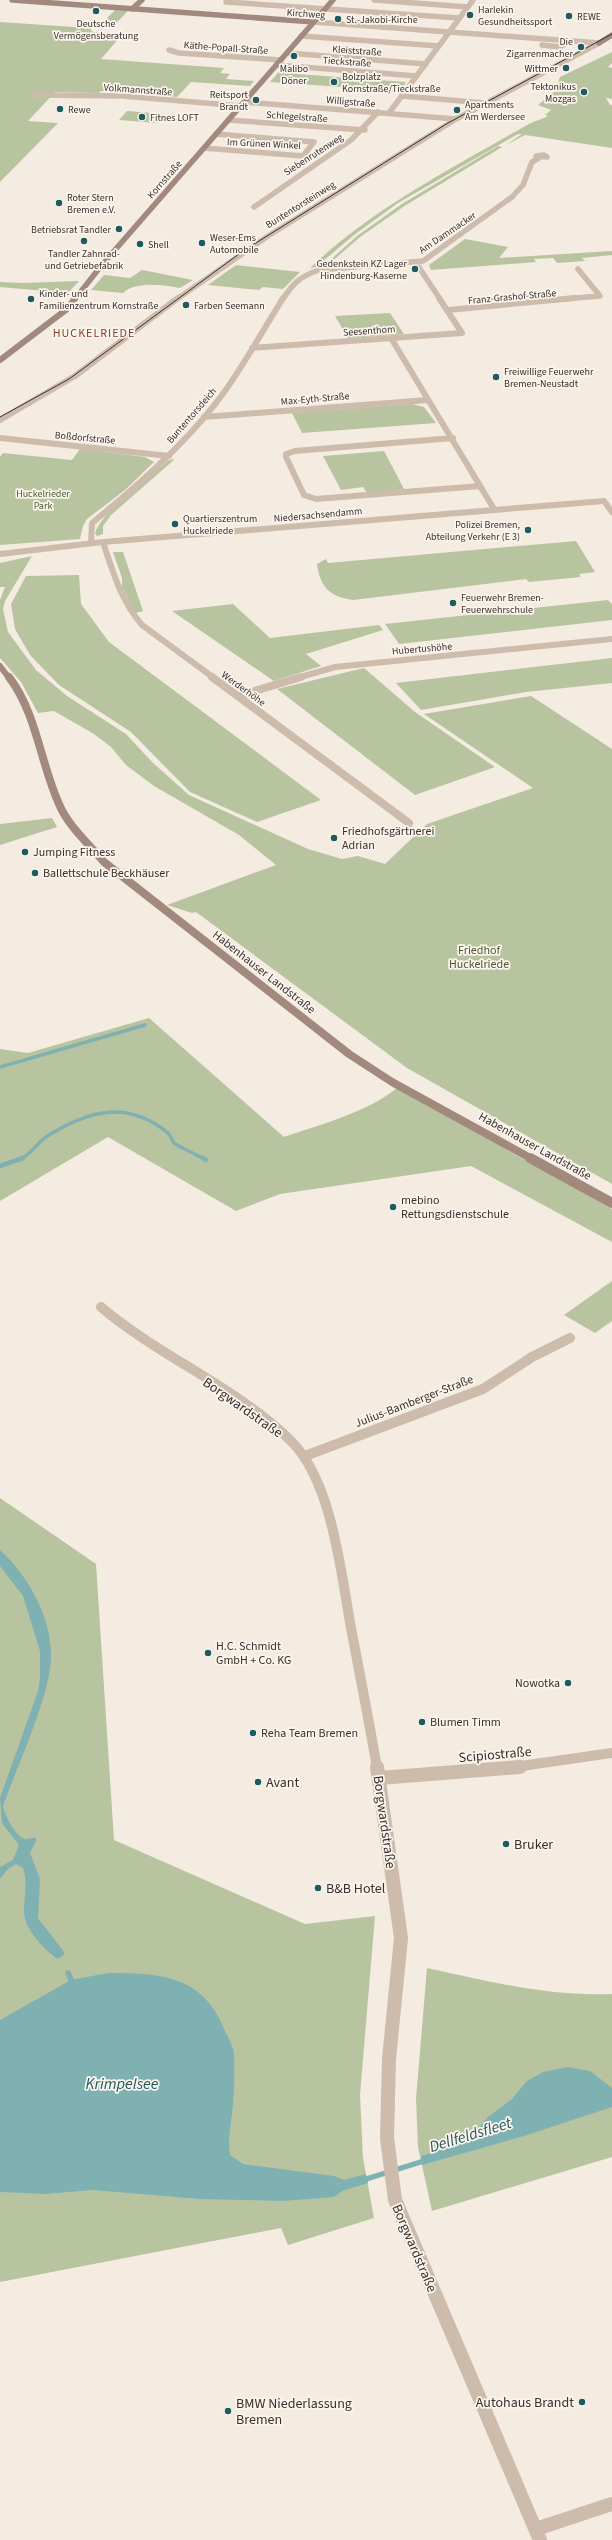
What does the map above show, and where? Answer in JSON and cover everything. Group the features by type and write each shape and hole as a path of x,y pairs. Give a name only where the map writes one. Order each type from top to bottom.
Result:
{"street":[{"name":"Kirchweg","path":"12,0 599,43"},
{"path":"132,9 142,0"},
{"name":"Kornstraße","path":"0,360 67,309 101,266 333,0"},
{"path":"374,0 468,7"},
{"path":"389,113 473,0"},
{"path":"226,2 459,18"},
{"path":"496,35 492,41 560,47 570,41"},
{"name":"Buntentorsteinweg","path":"0,420 75,376 252,246 456,119 612,35"},
{"path":"302,36 439,46"},
{"name":"Käthe-Popall-Straße","path":"169,50 179,53 281,60"},
{"name":"Kleiststraße","path":"286,54 426,64"},
{"name":"Tieckstraße","path":"276,65 417,76"},
{"name":"Volkmannstraße","path":"34,95 122,96 242,104"},
{"path":"402,96 486,102"},
{"name":"Willigstraße","path":"242,104 378,112 456,119"},
{"name":"Siebenrutenweg","path":"254,207 275,190 365,130 378,112"},
{"name":"Schlegelstraße","path":"228,120 365,130"},
{"name":"Im Grünen Winkel","path":"204,148 303,156 314,142 216,134"},
{"name":"Am Dammacker","path":"313,272 416,263 423,261 512,197 523,185 532,162 539,158"},
{"path":"416,263 448,310"},
{"name":"Franz-Grashof-Straße","path":"448,310 600,296 578,269"},
{"name":"Buntentorsdeich","path":"91,543 92,523 137,486 169,456 204,417 224,391 293,283 313,272"},
{"name":"Seesenthom","path":"252,348 462,333 448,310"},
{"path":"391,338 428,400 453,438 494,509"},
{"name":"Max-Eyth-Straße","path":"204,417 428,400"},
{"name":"Buntentorsteinweg","path":"0,416 13,412"},
{"name":"Boßdorfstraße","path":"0,438 169,456"},
{"name":"Niedersachsendamm","path":"453,438 295,451 286,454 286,457 304,495 316,499 480,486"},
{"name":"Niedersachsendamm","path":"0,554 28,549 91,543 604,501 612,512"},
{"name":"Werderhöhe","path":"103,542 118,590 132,615 155,636 409,823"},
{"name":"Hubertushöhe","path":"238,696 335,667 612,639"},
{"name":"Habenhauser Landstraße","path":"0,666 18,688 26,704 60,805 71,824 104,862 349,1054 392,1082 612,1204"},
{"name":"Borgwardstraße","path":"101,1307 129,1331 246,1405 290,1440 305,1456 323,1496 338,1555 379,1778 401,1938 389,2059 389,2149 394,2197 538,2535"},
{"name":"Julius-Bamberger-Straße","path":"305,1456 483,1389 532,1357 570,1338"},
{"name":"Scipiostraße","path":"379,1778 520,1767 612,1753"},
{"path":"538,2535 612,2504"}],"green space":[{"path":"115,10 128,11 116,23 103,22"},
{"path":"0,22 89,28 93,32 121,34 121,36 101,59 224,68 220,73 230,74 226,79 254,81 250,86 191,82 177,97 101,91 99,93 55,92 28,121 58,123 0,182"},
{"path":"612,52 612,63 608,67 612,68 612,99 606,98 610,105 612,105 612,148 525,135 506,145 522,134 518,134 398,203 354,235 316,267 310,268 334,246 360,226 414,190 529,124 548,116 545,115 551,110 538,105 554,92 560,77"},
{"path":"283,67 299,68 296,74 406,82 400,91 270,82"},
{"name":"Fitnes LOFT","path":"127,111 165,114 157,123 119,120"},
{"path":"498,146 502,147 406,205 360,237 329,264 327,263 357,236 402,204"},
{"path":"465,239 508,247 499,258 612,251 612,255 582,258 585,261 557,263 553,258 534,259 536,262 431,270 429,265"},
{"path":"236,265 300,272 283,289 263,287 259,290 208,285"},
{"path":"142,270 193,280 180,288 142,285 128,289 123,293 91,290 104,275 130,278"},
{"path":"79,281 68,293 0,287 0,282 23,283"},
{"path":"390,313 404,334 348,338 335,316"},
{"path":"412,404 424,407 436,423 302,433 292,413"},
{"name":"Huckelrieder Park","path":"80,449 145,457 154,462 125,490 87,519 83,526 80,539 0,545 0,457 3,453 72,460"},
{"path":"384,451 404,489 367,493 363,487 341,490 323,456"},
{"path":"175,459 111,515 103,526 103,534 97,536 95,533 100,524 117,504 169,460"},
{"path":"576,541 595,572 579,574 581,577 529,582 526,579 353,600 345,599 328,590 321,579 317,564 326,559 328,563"},
{"path":"113,552 123,552 143,611 135,613 122,587 122,578"},
{"name":"Friedhof Huckelriede","path":"32,556 5,601 3,609 8,632 36,670 67,696 126,734 152,762 189,795 308,849 342,859 358,856 385,864 427,824 533,788 424,714 531,696 612,749 612,1184 407,1068 196,912 192,913 167,905 276,865 239,835 154,786 126,765 111,747 94,734 54,711 38,713 21,682 0,658 0,600 5,587 0,587 0,563"},
{"path":"79,575 81,604 109,642 321,800 257,822 190,792 131,732 59,685 30,655 15,629 11,604 26,576"},
{"path":"608,600 612,604 612,620 399,644 385,624"},
{"path":"233,604 270,638 379,625 383,630 306,654 321,666 274,681 172,611"},
{"path":"612,658 612,683 526,692 421,710 396,683"},
{"path":"364,668 415,712 495,767 415,795 277,689"},
{"path":"52,818 57,827 0,845 0,824"},
{"path":"149,1018 284,1137 357,1111 385,1097 397,1088 612,1209 612,1242 471,1166 280,1194 236,1211 108,1137 0,1201 0,1049 28,1053"},
{"path":"612,1281 612,1321 595,1333 564,1315"},
{"path":"0,1498 96,1564 114,1840 305,1924 375,1916 360,2095 363,2158 374,2218 288,2245 281,2228 0,2282"},
{"path":"427,1968 542,1991 612,1994 612,2157 432,2211 418,2147 416,2099"}],"water":[{"path":"0,1550 28,1583 42,1610 50,1638 50,1668 46,1687 33,1729 3,1806 8,1820 18,1834 26,1839 36,1838 30,1853 40,1879 38,1918 64,1952 64,1955 58,1959 41,1945 27,1925 24,1911 26,1885 23,1868 16,1864 8,1869 0,1879 0,1867 13,1860 19,1845 2,1823 0,1798 38,1691 40,1678 40,1651 23,1596 0,1566"},
{"name":"Krimpelsee","path":"108,1973 145,1974 162,1976 177,1981 192,1988 204,1997 215,2011 233,2048 234,2054 234,2091 229,2141 230,2155 243,2164 334,2176 344,2180 366,2174 368,2183 342,2191 334,2197 283,2201 200,2199 93,2190 45,2194 0,2192 0,2020 71,1980"},
{"path":"568,2067 590,2071 612,2088 612,2107 524,2136 422,2165 421,2156 461,2144 468,2140 488,2117 512,2099 527,2081 543,2072"}],"waterway":[{"path":"0,1067 145,1025"},
{"path":"22,1158 46,1137 76,1121 92,1115 107,1112 122,1112 152,1122 168,1133 174,1143 204,1159"},
{"path":"0,1166 22,1158"},
{"path":"68,1973 71,1980"},
{"name":"Dellfeldsfleet","path":"363,2180 427,2160"}],"tram line":[{"path":"0,417 69,379 243,251 448,123 612,34"}],"place":[{"name":"Deutsche Vermögensberatung","path":"96,11"},
{"name":"Harlekin Gesundheitssport","path":"470,15"},
{"name":"REWE","path":"569,16"},
{"name":"St.-Jakobi-Kirche","path":"338,19"},
{"name":"Die Zigarrenmacher","path":"581,47"},
{"name":"Malibo Döner","path":"294,56"},
{"name":"Wittmer","path":"566,68"},
{"name":"Bolzplatz Kornstraße/Tieckstraße","path":"334,82"},
{"name":"Tektonikus Mozgas","path":"584,92"},
{"name":"Reitsport Brandt","path":"256,100"},
{"name":"Rewe","path":"60,109"},
{"name":"Apartments Am Werdersee","path":"457,110"},
{"name":"Fitnes LOFT","path":"142,117"},
{"name":"Roter Stern Bremen e.V.","path":"59,203"},
{"name":"Betriebsrat Tandler","path":"119,229"},
{"name":"Tandler Zahnrad- und Getriebefabrik","path":"84,241"},
{"name":"Weser-Ems Automobile","path":"202,243"},
{"name":"Shell","path":"140,244"},
{"name":"Gedenkstein KZ Lager Hindenburg-Kaserne","path":"415,269"},
{"name":"Kinder- und Familienzentrum Kornstraße","path":"31,299"},
{"name":"Farben Seemann","path":"186,305"},
{"name":"Freiwillige Feuerwehr Bremen-Neustadt","path":"496,377"},
{"name":"Quartierszentrum Huckelriede","path":"175,524"},
{"name":"Polizei Bremen, Abteilung Verkehr (E 3)","path":"528,530"},
{"name":"Feuerwehr Bremen- Feuerwehrschule","path":"453,603"},
{"name":"Friedhofsgärtnerei Adrian","path":"334,838"},
{"name":"Jumping Fitness","path":"25,852"},
{"name":"Ballettschule Beckhäuser","path":"35,873"},
{"name":"mebino Rettungsdienstschule","path":"393,1207"},
{"name":"H.C. Schmidt GmbH + Co. KG","path":"208,1653"},
{"name":"Nowotka","path":"568,1683"},
{"name":"Blumen Timm","path":"422,1722"},
{"name":"Reha Team Bremen","path":"253,1733"},
{"name":"Avant","path":"258,1782"},
{"name":"Bruker","path":"506,1844"},
{"name":"B&B Hotel","path":"318,1888"},
{"name":"Autohaus Brandt","path":"582,2402"},
{"name":"BMW Niederlassung Bremen","path":"228,2411"}],"district":[{"name":"HUCKELRIEDE","path":"94,333"}]}
